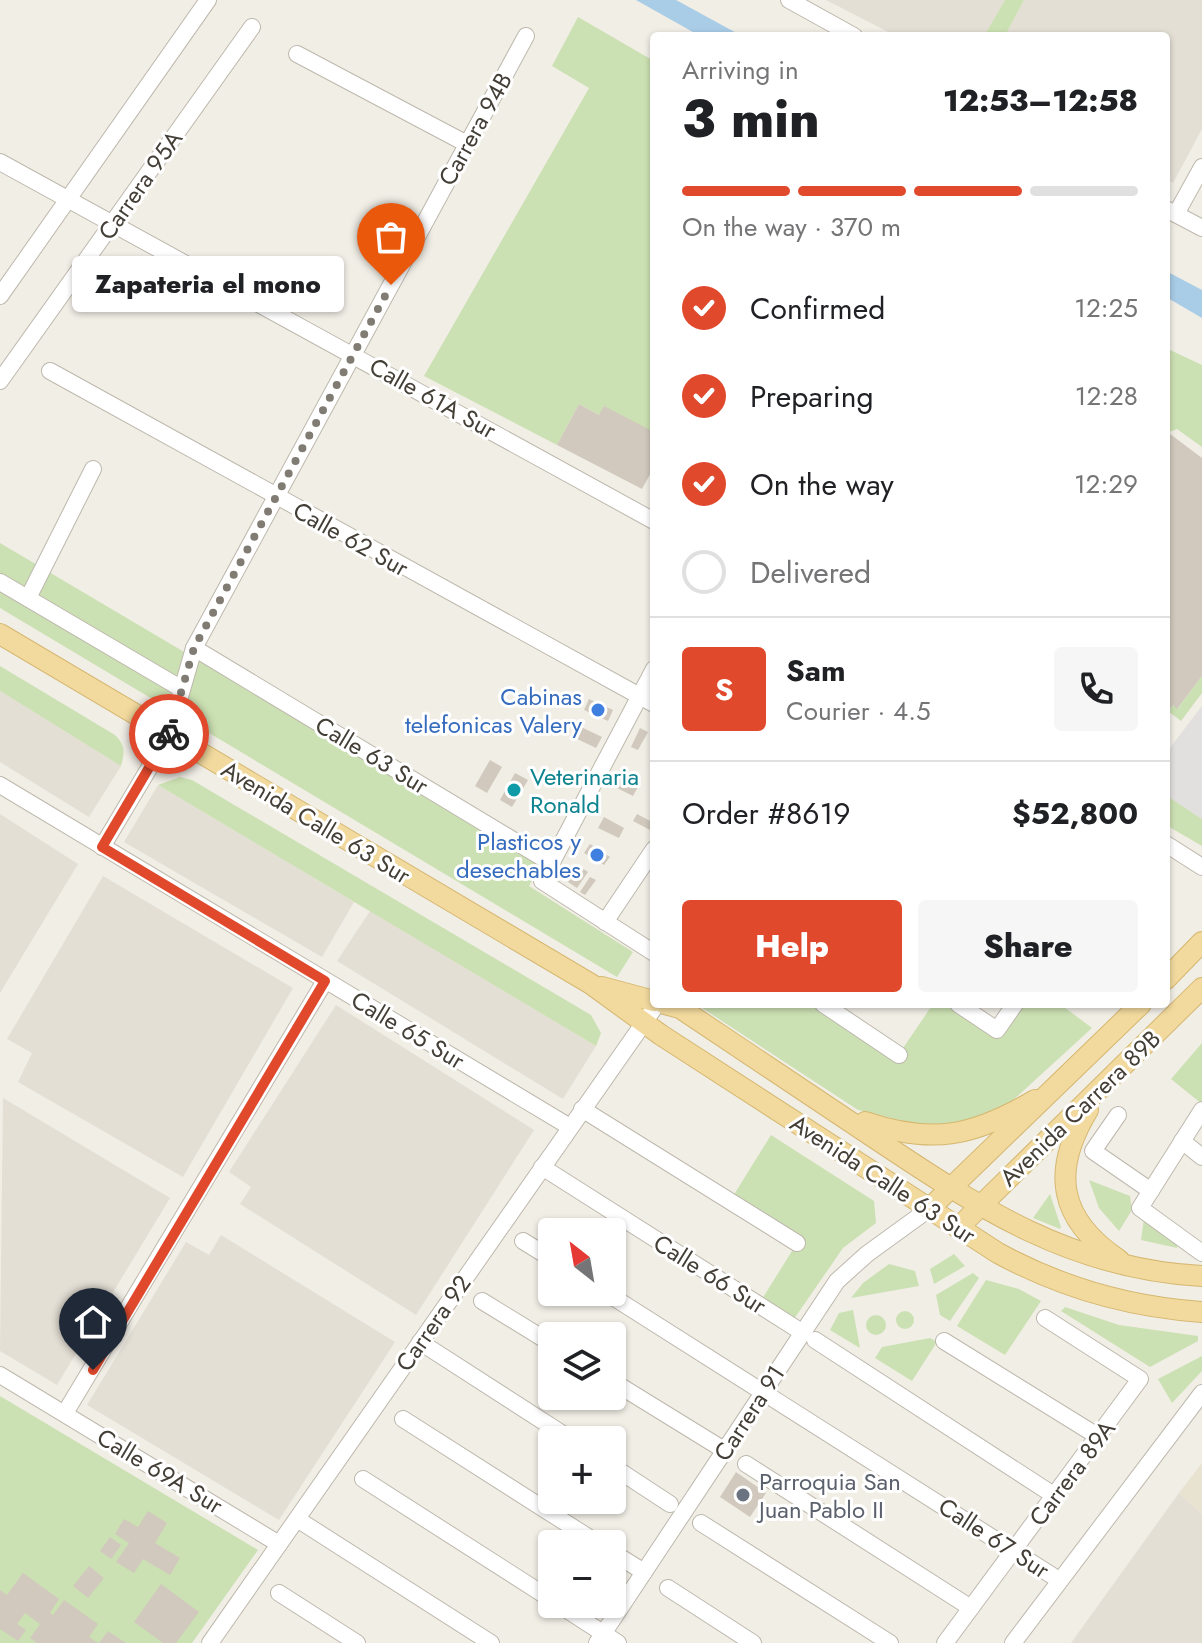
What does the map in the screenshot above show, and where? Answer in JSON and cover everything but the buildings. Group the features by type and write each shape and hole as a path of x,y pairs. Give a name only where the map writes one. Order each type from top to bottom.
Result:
{"main road":[{"name":"Avenida Calle 63 Sur","path":"0,634 591,984 643,1022 958,1228 1020,1265 1066,1285 1121,1301 1202,1312"},
{"path":"1170,975 1202,942"},
{"name":"Avenida Calle 63 Sur","path":"591,984 650,1000"},
{"name":"Avenida Carrera 89B","path":"958,1228 1202,988"},
{"name":"Avenida Calle 63 Sur","path":"680,1008 951,1189 1058,1246 1133,1268 1202,1276"},
{"name":"Avenida Carrera 89B","path":"929,1209 1061,1085 1137,1008"},
{"path":"838,1113 894,1132 940,1136 998,1120 1061,1085"},
{"path":"1101,1089 1069,1148 1063,1172 1065,1189 1072,1209 1093,1241 1133,1268"}],"street":[{"name":"Carrera 95A","path":"0,296 208,0"},
{"path":"789,0 847,32"},
{"name":"Carrera 95A","path":"0,381 252,27"},
{"name":"Carrera 94B","path":"102,847 169,735 194,648 526,36"},
{"path":"297,54 467,144"},
{"name":"Calle 61A Sur","path":"0,162 650,519"},
{"path":"1202,167 1171,212 1202,228"},
{"name":"Calle 62 Sur","path":"50,371 275,498 647,700"},
{"path":"28,598 93,469"},
{"path":"0,582 182,689"},
{"name":"Calle 63 Sur","path":"194,648 551,863"},
{"path":"647,700 542,881 650,950"},
{"name":"Calle 65 Sur","path":"0,785 570,1127"},
{"path":"1170,847 1202,867"},
{"path":"605,922 650,855"},
{"path":"65,1413 325,981"},
{"name":"Carrera 92","path":"210,1643 652,1008"},
{"path":"829,1008 899,1055"},
{"path":"964,1008 997,1030 1012,1008"},
{"path":"582,1109 797,1243"},
{"path":"1202,1110 1140,1208 1202,1253"},
{"path":"1118,1115 1093,1151 1151,1191"},
{"path":"1182,1141 1202,1157"},
{"name":"Calle 66 Sur","path":"542,1167 797,1329"},
{"name":"Carrera 91","path":"600,1638 837,1281 867,1254 929,1209"},
{"path":"523,1241 538,1250"},
{"path":"482,1301 538,1335"},
{"name":"Calle 67 Sur","path":"626,1305 1059,1580"},
{"name":"Carrera 89A","path":"945,1643 1140,1379 1045,1318"},
{"path":"815,1340 1055,1496"},
{"path":"944,1341 1099,1437"},
{"path":"420,1342 550,1426"},
{"name":"Calle 69A Sur","path":"0,1375 279,1544"},
{"path":"626,1390 724,1450"},
{"path":"1013,1643 1202,1393"},
{"path":"403,1419 577,1530"},
{"path":"746,1464 971,1608"},
{"path":"626,1475 670,1504"},
{"path":"363,1479 538,1591"},
{"path":"297,1519 491,1643"},
{"path":"701,1523 890,1643"},
{"path":"626,1561 644,1572"},
{"path":"668,1588 753,1643"},
{"path":"279,1593 357,1643"},
{"path":"575,1618 600,1638 618,1643"}],"shaded area":[{"path":"826,0 1005,0 986,32 888,32"},
{"path":"1024,0 1202,0 1202,129 1173,183 1170,181 1170,32 1007,32"},
{"path":"0,691 121,766 89,817 0,762"},
{"path":"1202,706 1202,819 1170,798 1170,748"},
{"path":"158,785 354,902 322,957 124,842"},
{"path":"0,814 78,864 0,993"},
{"path":"103,876 293,988 183,1177 18,1082 32,1053 7,1039"},
{"path":"370,911 596,1046 563,1099 337,961"},
{"path":"336,1005 534,1130 416,1315 240,1204 251,1187 229,1172"},
{"path":"3,1098 170,1198 57,1385 0,1351"},
{"path":"221,1235 395,1342 279,1520 87,1405 186,1242 209,1255"},
{"path":"1202,1463 1202,1514 1179,1493"},
{"path":"1179,1493 1202,1514 1202,1643 1071,1643"}],"green space":[{"path":"1005,0 1024,0 1007,32 986,32"},
{"path":"578,17 650,59 650,431 599,415 579,404 557,445 424,376 589,88 552,66"},
{"path":"1170,350 1202,365 1202,447 1177,429 1170,432"},
{"path":"0,543 541,863 529,886 633,952 617,977 0,608"},
{"path":"0,666 115,735 123,749 121,766 0,691"},
{"path":"1202,676 1202,693 1181,721 1170,713 1173,705 1178,708"},
{"path":"180,777 192,780 591,1015 601,1033 596,1046 158,785"},
{"path":"1170,798 1202,819 1202,846 1170,827"},
{"path":"702,1008 829,1008 899,1054 930,1008 964,1008 997,1030 1012,1008 1065,1008 1092,1028 1011,1102 980,1120 933,1128 858,1110"},
{"path":"1202,1043 1202,1104 1171,1079"},
{"path":"771,1135 874,1201 876,1223 843,1248 794,1319 762,1299 797,1243 730,1201"},
{"path":"1089,1180 1130,1196 1132,1210 1119,1231 1099,1208"},
{"path":"1050,1194 1061,1227 1060,1229 1033,1218"},
{"path":"1144,1218 1177,1240 1177,1248 1141,1240"},
{"path":"954,1254 965,1266 934,1284 930,1269"},
{"path":"889,1264 915,1271 919,1286 851,1298 863,1283"},
{"path":"973,1273 979,1278 950,1321 940,1315 936,1295"},
{"path":"986,1280 1019,1289 1041,1301 1005,1355 957,1326"},
{"path":"1065,1307 1119,1325 1198,1336 1198,1341 1150,1367 1061,1311"},
{"path":"853,1310 860,1348 830,1330 839,1313"},
{"path":"901,1311 909,1311 914,1320 912,1327 901,1329 896,1324 896,1316"},
{"path":"876,1315 883,1318 886,1325 883,1332 876,1335 869,1332 866,1325 869,1318"},
{"path":"930,1338 937,1342 912,1381 875,1358 882,1347"},
{"path":"1202,1356 1202,1371 1172,1403 1158,1379"},
{"path":"0,1396 258,1550 192,1643 0,1643"}],"water":[{"path":"636,0 676,0 735,32 693,32"},
{"path":"1170,273 1202,290 1202,318 1170,299"}],"way so far":[{"path":"169,734 194,648 391,285"}],"place":[{"name":"Zapateria el mono","path":"391,285"},
{"name":"Cabinas telefonicas Valery","path":"598,710"},
{"name":"Veterinaria Ronald","path":"514,790"},
{"name":"Plasticos y desechables","path":"597,855"},
{"name":"Parroquia San Juan Pablo II","path":"743,1495"}],"route":[{"path":"93,1370 325,981 102,847 169,734"}]}
